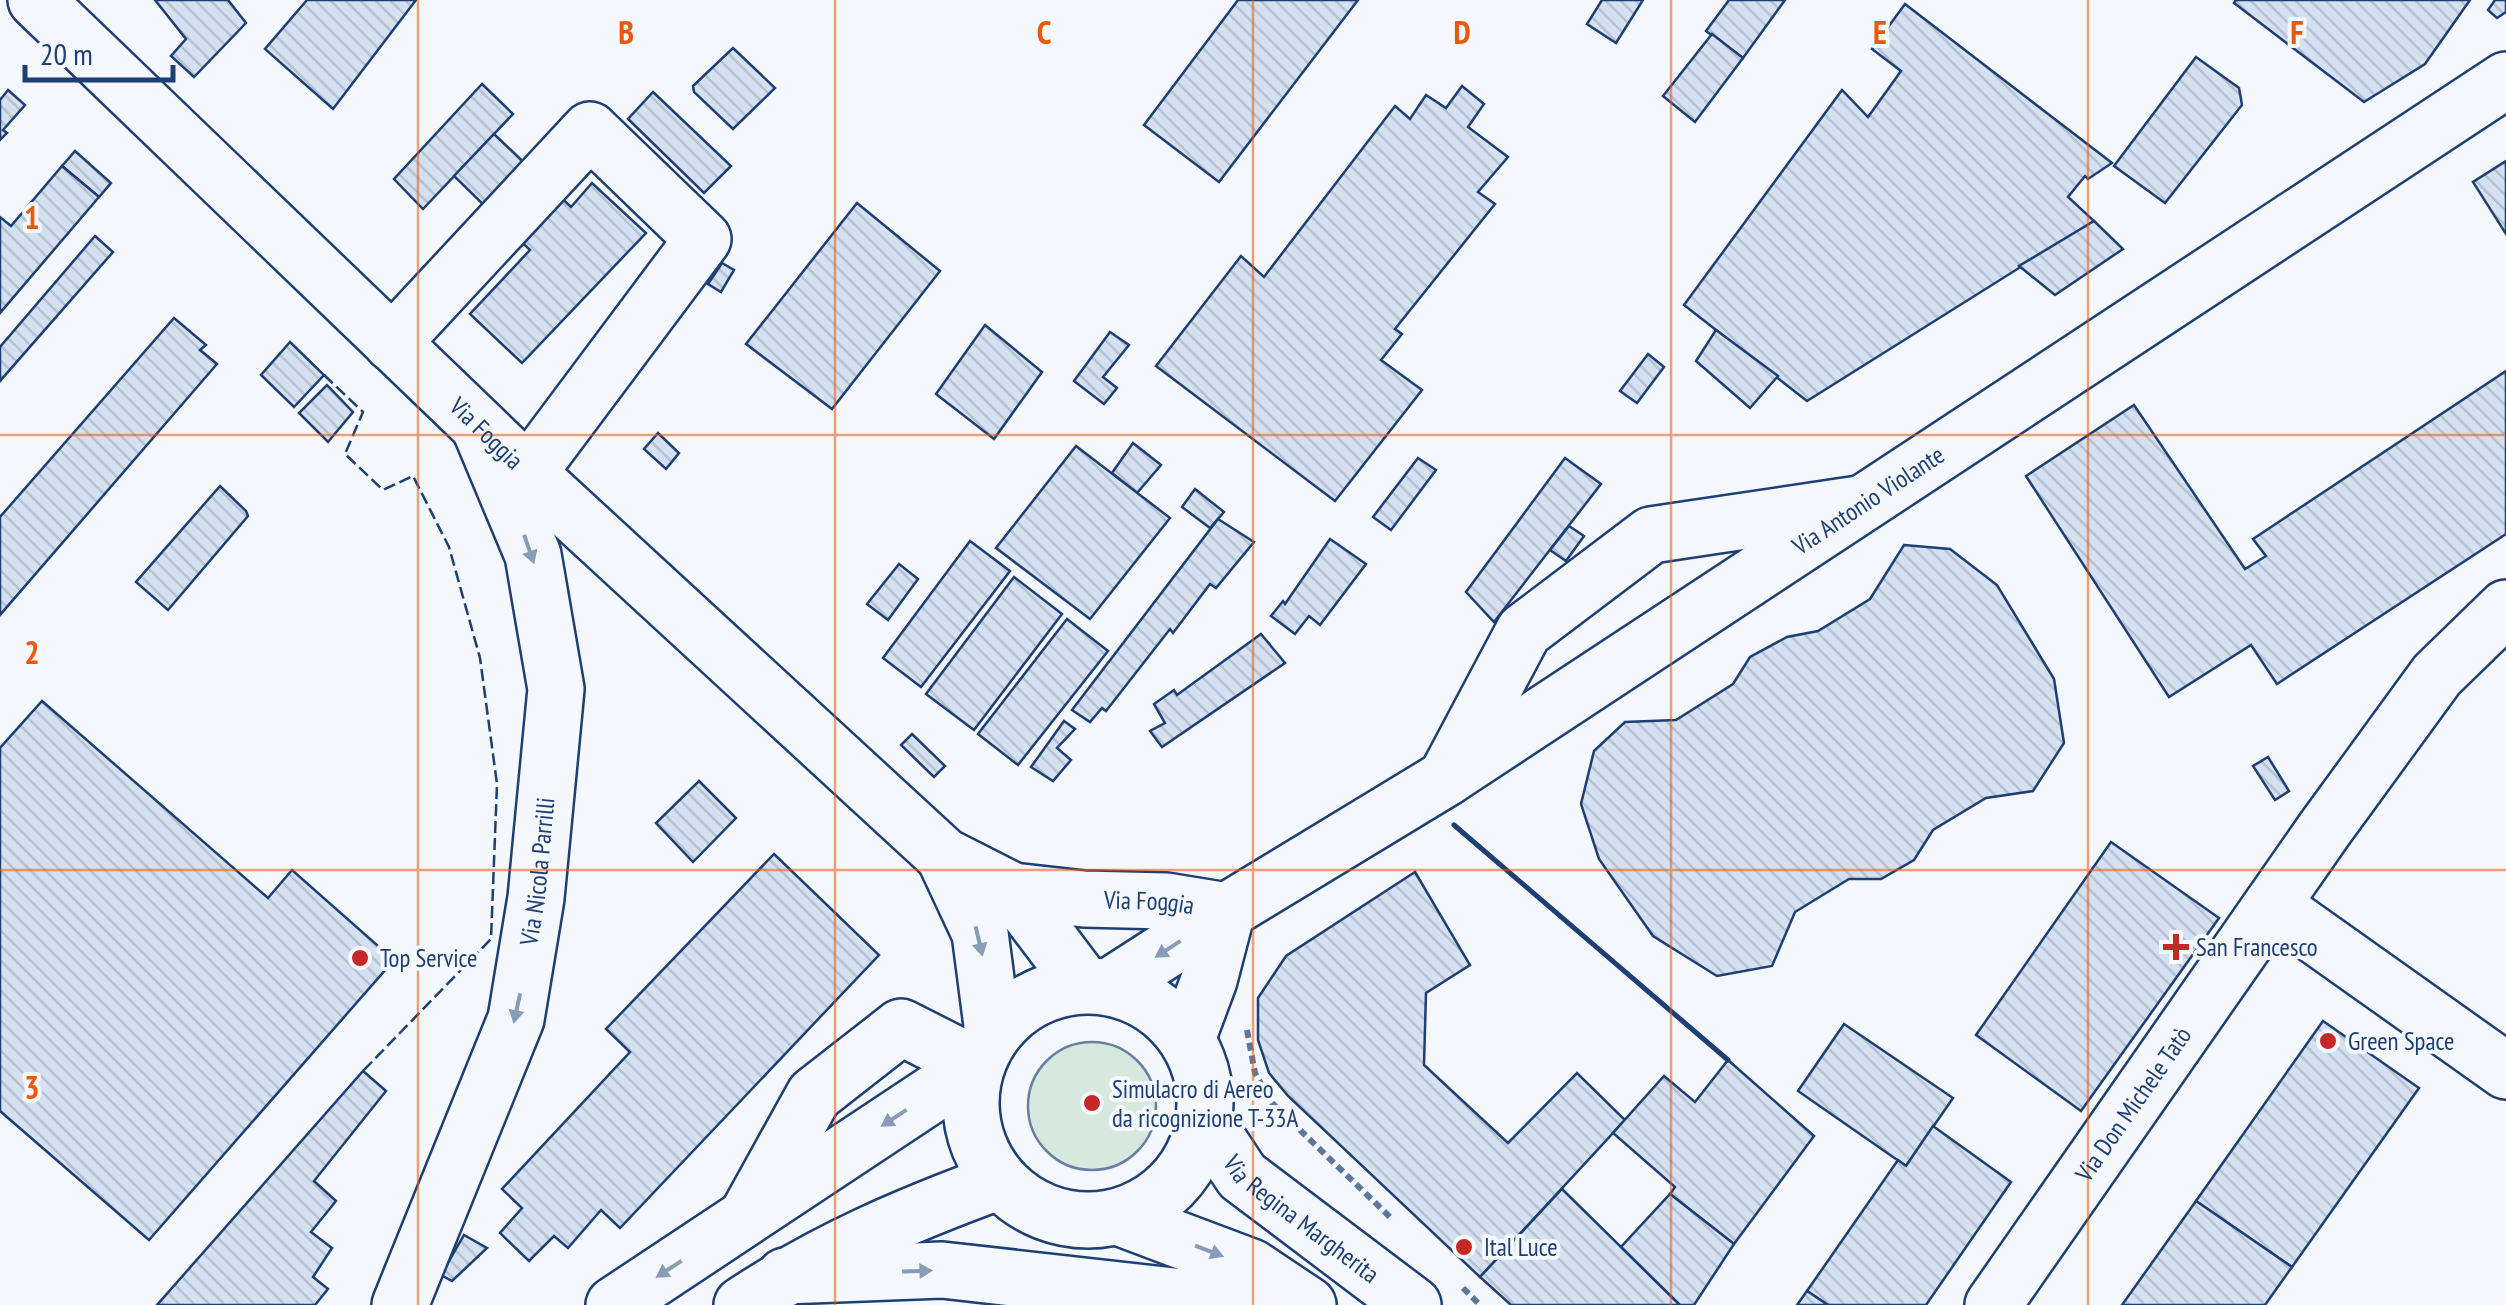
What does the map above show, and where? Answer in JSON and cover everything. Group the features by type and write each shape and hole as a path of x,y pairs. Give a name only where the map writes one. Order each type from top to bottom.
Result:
{"main road":[{"name":"Via Foggia","path":"36,0 528,473 944,856 1013,891 1166,902 1227,911"},
{"name":"Via Antonio Violante","path":"1097,986 1446,778 2506,80"},
{"path":"392,343 590,130 703,239 528,473"},
{"name":"Via Nicola Parrilli","path":"400,1305 516,1020 536,898 556,689 533,555 479,426"},
{"path":"1446,778 1524,631 1652,535 1859,504"},
{"name":"Via Don Michele Tatò","path":"1994,1305 2437,675 2506,608"},
{"name":"Via Foggia","path":"944,856 980,934 985,1049"},
{"name":"Via Foggia","path":"1013,891 1097,986"},
{"path":"2272,905 2506,1071"},
{"path":"1187,1039 1209,980 1227,911"},
{"path":"614,1305 985,1049 1024,1003 1060,988 1097,986 1148,1002 1170,1019 1187,1039 1204,1081 1205,1120 1200,1140 1178,1180 1157,1198 1118,1217 1068,1218 1030,1206 1000,1180 980,1148 971,1114 970,1089 985,1049"},
{"path":"748,1216 814,1095 901,1027 985,1049"},
{"name":"Via Regina Margherita","path":"1205,1120 1242,1176 1432,1291"},
{"path":"763,1291 898,1219 1000,1180"},
{"path":"1118,1217 1251,1267 1308,1305"},
{"path":"763,1291 942,1270 1253,1305"}],"path":[{"path":"1246,1024 1255,1074 1272,1104 1396,1223"},
{"path":"1432,1291 1480,1305"}],"shaded area":[{"path":"1092,1042 1117,1046 1138,1060 1152,1081 1156,1106 1152,1131 1138,1152 1117,1166 1092,1170 1067,1166 1046,1152 1032,1131 1028,1106 1032,1081 1046,1060 1067,1046"}],"building":[{"path":"155,0 228,0 246,23 194,77 171,56 186,39"},
{"path":"307,0 416,0 333,109 265,49"},
{"path":"1238,0 1358,0 1219,182 1144,125"},
{"path":"1602,0 1643,0 1616,43 1587,24"},
{"path":"1729,0 1785,0 1743,58 1706,31"},
{"path":"2470,0 2425,64 2364,102 2234,3"},
{"path":"2495,0 2506,0 2506,12 2497,18 2488,10"},
{"path":"1905,4 2112,163 2088,179 2085,176 2068,197 2094,221 1807,401 1684,305 1842,90 1868,117 1901,71 1872,49"},
{"path":"1712,34 1743,58 1695,122 1663,96"},
{"path":"733,48 775,88 733,129 694,92 693,86"},
{"path":"2196,57 2239,88 2242,105 2165,203 2114,166"},
{"path":"482,84 513,114 423,209 394,179"},
{"path":"1462,86 1484,104 1468,127 1508,157 1478,192 1495,204 1395,329 1402,334 1381,360 1422,390 1335,501 1156,366 1241,256 1264,277 1395,106 1410,119 1426,95 1446,108"},
{"path":"8,90 25,105 3,130 7,133 0,140 0,100"},
{"path":"653,92 731,166 704,193 628,119"},
{"path":"494,134 571,207 592,183 646,233 522,363 470,314 530,250 454,176"},
{"path":"75,151 111,183 99,197 62,166"},
{"path":"2506,161 2506,234 2473,182"},
{"path":"62,166 99,197 0,313 0,217 11,226"},
{"path":"857,203 940,271 832,409 746,344"},
{"path":"2094,221 2123,249 2055,295 2019,266"},
{"path":"95,236 113,252 0,381 0,347"},
{"path":"722,263 734,270 721,292 708,284"},
{"path":"174,318 206,345 200,350 217,364 0,615 0,517"},
{"path":"985,325 1042,372 994,439 936,394"},
{"path":"1716,330 1778,376 1750,408 1696,361"},
{"path":"1110,332 1129,345 1103,377 1117,388 1104,404 1074,381"},
{"path":"290,342 324,375 294,407 261,375"},
{"path":"1648,354 1664,367 1637,403 1620,391"},
{"path":"2506,371 2506,534 2277,684 2251,645 2169,697 2026,476 2134,405 2245,569 2266,556 2253,539"},
{"path":"327,385 353,412 328,442 299,413"},
{"path":"658,433 679,453 666,469 644,449"},
{"path":"1133,443 1161,465 1137,493 1112,473"},
{"path":"1076,446 1170,518 1090,619 996,548"},
{"path":"1418,458 1436,470 1391,530 1373,517"},
{"path":"1565,458 1601,484 1494,622 1466,592"},
{"path":"220,486 248,516 168,610 136,582"},
{"path":"1195,489 1224,512 1210,528 1182,507"},
{"path":"1218,519 1254,542 1216,588 1210,584 1173,633 1170,629 1106,711 1102,708 1090,722 1072,710"},
{"path":"1569,526 1584,536 1566,561 1550,550"},
{"path":"1330,539 1366,564 1320,625 1309,616 1295,634 1271,616 1283,601 1285,604"},
{"path":"970,541 1010,571 921,687 883,658"},
{"path":"1904,545 1950,549 1997,585 2054,679 2064,743 2033,791 1986,798 1933,830 1914,860 1881,879 1849,879 1795,912 1772,966 1717,976 1653,936 1599,859 1581,804 1594,751 1625,722 1676,720 1733,684 1750,657 1787,637 1818,631 1870,599"},
{"path":"899,564 918,579 888,620 867,604"},
{"path":"1014,577 1062,614 974,730 926,694"},
{"path":"1067,619 1108,651 1018,765 978,734"},
{"path":"1261,634 1285,663 1162,747 1150,731 1165,723 1154,704 1174,690 1177,695"},
{"path":"42,701 268,898 292,870 394,960 149,1240 0,1111 0,748"},
{"path":"1064,721 1075,729 1057,748 1071,760 1053,781 1031,767"},
{"path":"912,734 945,766 934,777 901,745"},
{"path":"2268,757 2289,791 2275,800 2253,766"},
{"path":"699,781 736,818 693,862 656,823"},
{"path":"2111,842 2219,918 2081,1111 1976,1035"},
{"path":"774,854 879,955 620,1228 601,1210 568,1248 554,1236 529,1261 500,1233 522,1208 502,1189 630,1052 606,1029"},
{"path":"1415,872 1470,965 1426,993 1424,1065 1508,1143 1577,1073 1625,1120 1480,1277 1288,1096 1269,1073 1258,1040 1258,998 1286,956"},
{"path":"2323,1021 2419,1088 2292,1267 2196,1201"},
{"path":"1844,1024 1953,1098 1906,1166 1798,1091"},
{"path":"1728,1060 1814,1136 1734,1244 1670,1194 1675,1187 1613,1133 1664,1076 1695,1102"},
{"path":"363,1071 386,1091 314,1181 336,1201 311,1232 332,1248 313,1277 328,1289 315,1305 157,1305"},
{"path":"1933,1126 2011,1182 1926,1305 1828,1305 1807,1291 1898,1160 1906,1166"},
{"path":"1562,1189 1680,1305 1511,1305 1480,1277"},
{"path":"1670,1194 1734,1244 1694,1305 1680,1305 1621,1247"},
{"path":"2196,1201 2292,1267 2265,1305 2122,1305"},
{"path":"464,1235 487,1248 452,1281 441,1275"},
{"path":"1807,1291 1828,1305 1797,1305"}],"fence":[{"path":"324,375 363,412 345,454 383,490 413,476 449,547 480,658 497,784 491,939 363,1071"}],"wall":[{"path":"1454,825 1728,1060"}],"place":[{"name":"San Francesco","path":"2176,947"},
{"name":"Top Service","path":"360,958"},
{"name":"Green Space","path":"2328,1041"},
{"name":"Simulacro di Aereo da ricognizione T-33A","path":"1092,1103"},
{"name":"Ital Luce","path":"1464,1247"}]}
